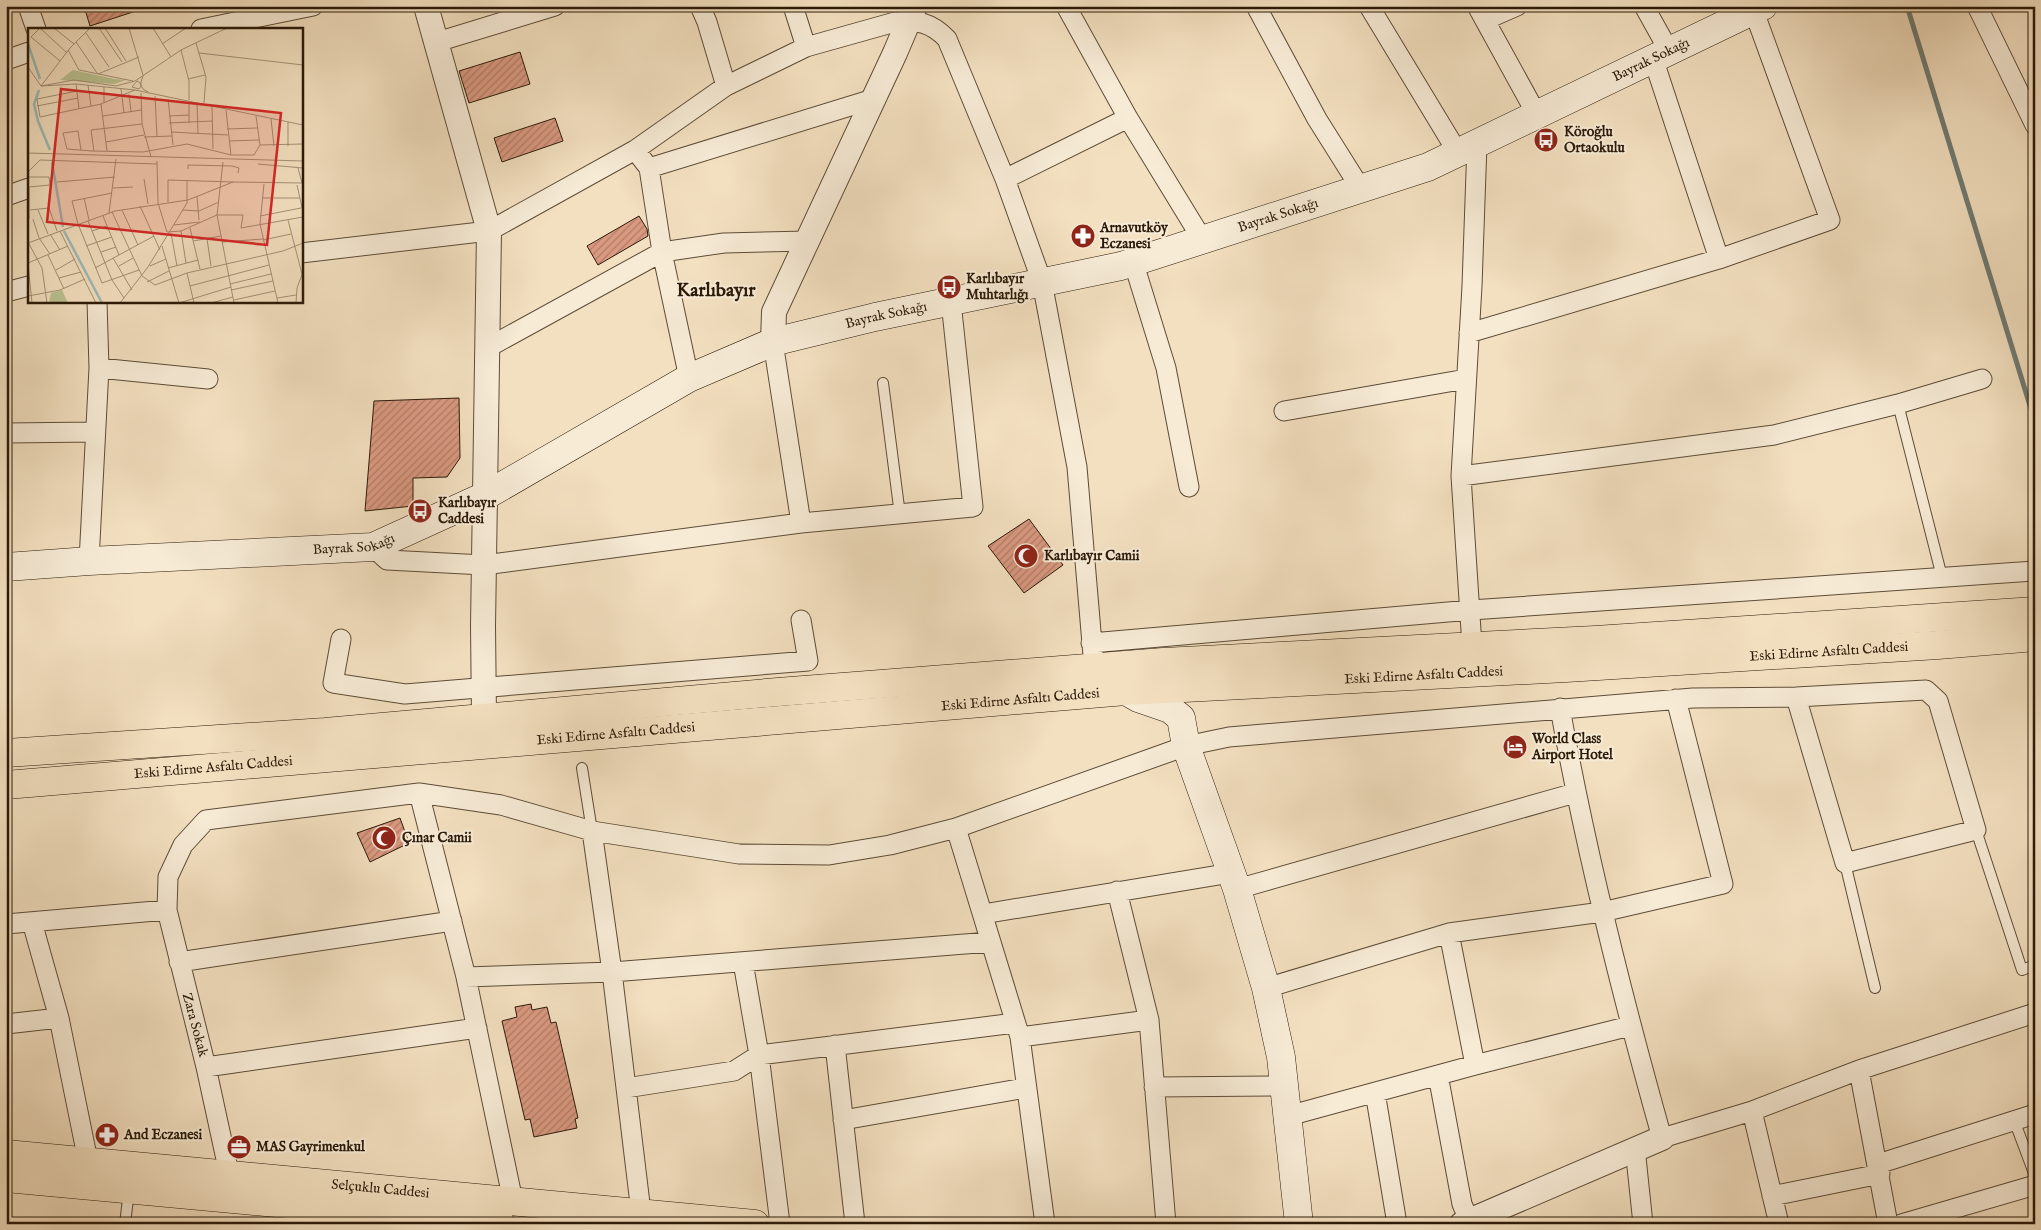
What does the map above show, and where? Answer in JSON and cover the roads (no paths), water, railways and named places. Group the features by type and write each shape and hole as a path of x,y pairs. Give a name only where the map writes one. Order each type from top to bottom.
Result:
{"main road":[{"name":"Bayrak Sokağı","path":"6,567 372,547 485,496 690,378 773,342 875,317 1134,261 1428,168 1756,8"},
{"name":"Eski Edirne Asfaltı Caddesi","path":"6,753 162,741 325,732 484,718 1093,655 1472,646 2035,611"},
{"name":"Eski Edirne Asfaltı Caddesi","path":"6,785 1126,691 1576,668 2035,637"},
{"path":"1181,718 1196,702 1220,686"},
{"path":"1126,691 1138,698 1170,709 1181,718 1186,746 1234,881 1266,988 1281,1057 1300,1224"},
{"path":"6,736 75,734 162,741"},
{"path":"6,801 37,799 120,776"},
{"name":"Selçuklu Caddesi","path":"6,1154 88,1161 130,1177 510,1216 640,1212 755,1224"},
{"name":"Selçuklu Caddesi","path":"6,1178 229,1174 510,1216"}],"street":[{"path":"28,6 36,28"},
{"path":"206,28 313,6"},
{"path":"426,6 489,231 484,564 484,718"},
{"path":"437,42 555,6"},
{"path":"700,6 707,22 726,86"},
{"path":"793,6 806,47"},
{"path":"1066,6 1128,118 1202,240"},
{"path":"1256,6 1317,119 1361,189"},
{"path":"1370,6 1468,148 1469,333 1461,476 1472,646"},
{"path":"1517,6 1481,13 1537,115"},
{"path":"1644,6 1661,55 1719,259"},
{"path":"1977,6 2035,125"},
{"path":"1469,333 1719,259 1830,220 1756,8"},
{"path":"801,523 773,342 774,312 873,99 902,14"},
{"path":"302,253 489,231 635,150 726,86 806,47 902,14 930,24 947,38 1005,179 1042,282 1077,467 1093,655"},
{"path":"6,60 28,52"},
{"path":"649,168 873,99"},
{"path":"1005,179 1128,118"},
{"path":"635,150 649,168 662,252 690,378"},
{"path":"6,196 28,188"},
{"path":"487,348 662,252 724,243 808,241"},
{"path":"1134,261 1166,368 1189,487"},
{"path":"6,292 28,286"},
{"path":"89,561 94,432 99,368 97,302"},
{"path":"372,547 388,560 484,564 801,523 973,507 951,302"},
{"path":"99,368 208,379"},
{"path":"1284,411 1466,379"},
{"path":"1461,476 1774,435 1898,404 1982,379"},
{"path":"6,433 94,432"},
{"name":"Eski Edirne Asfaltı Caddesi","path":"1093,655 1471,610 2035,570"},
{"path":"341,640 333,683 405,694 808,661 801,620"},
{"path":"510,1216 477,1028 466,977 419,793 501,805 592,831 739,854 829,856 890,845 956,828 1186,746 1229,737 1676,699 1796,697 1926,690 1938,701 1976,830 1845,863 1796,697"},
{"path":"1266,988 1448,933 1602,912 1723,884 1676,699"},
{"path":"1560,708 1575,793 1602,912 1630,1026 1662,1138"},
{"name":"Zara Sokak","path":"229,1174 206,1067 167,910 168,877 183,844 206,820 419,793"},
{"path":"983,914 1118,891 1234,881 1575,793"},
{"path":"956,828 1017,1030 1045,1224"},
{"path":"592,831 612,972 640,1212"},
{"path":"1118,891 1149,1020 1166,1224"},
{"path":"6,924 167,910"},
{"path":"179,962 452,921"},
{"path":"32,922 59,1018 88,1161"},
{"path":"1448,933 1475,1065"},
{"path":"466,977 612,972 990,942"},
{"path":"743,962 758,1055 780,1224"},
{"path":"1438,1075 1466,1222 1662,1138 1752,1111 1859,1070 2035,1013"},
{"path":"6,1024 59,1018"},
{"path":"626,1088 734,1072 758,1055 835,1045 1149,1020"},
{"path":"1288,1116 1475,1065 1630,1026"},
{"path":"206,1067 477,1028"},
{"path":"835,1045 854,1224"},
{"path":"1859,1070 1888,1224"},
{"path":"1154,1087 1285,1086"},
{"path":"843,1120 1025,1088"},
{"path":"1374,1092 1397,1224"},
{"path":"1752,1111 1779,1224"},
{"path":"1772,1196 1878,1169 2035,1114"},
{"path":"1635,1148 1643,1224"},
{"path":"1901,1224 2035,1185"}],"lane":[{"path":"883,383 900,515"},
{"path":"1898,404 1942,577"},
{"path":"582,768 592,831"},
{"path":"1976,830 2022,970 2035,965"},
{"path":"1845,863 1875,988"},
{"path":"2014,1120 2035,1176"},
{"path":"125,1224 130,1177"}],"waterway":[{"path":"1907,6 2035,422"}],"place":[{"name":"Köroğlu Ortaokulu","path":"1546,140"},
{"name":"Arnavutköy Eczanesi","path":"1083,236"},
{"name":"Karlıbayır Muhtarlığı","path":"949,287"},
{"name":"Karlıbayır Caddesi","path":"420,511"},
{"name":"Karlıbayır Camii","path":"1026,556"},
{"name":"World Class Airport Hotel","path":"1515,747"},
{"name":"Çınar Camii","path":"384,838"},
{"name":"And Eczanesi","path":"107,1135"},
{"name":"MAS Gayrimenkul","path":"239,1147"}],"district":[{"name":"Karlıbayır","path":"716,291"}]}
